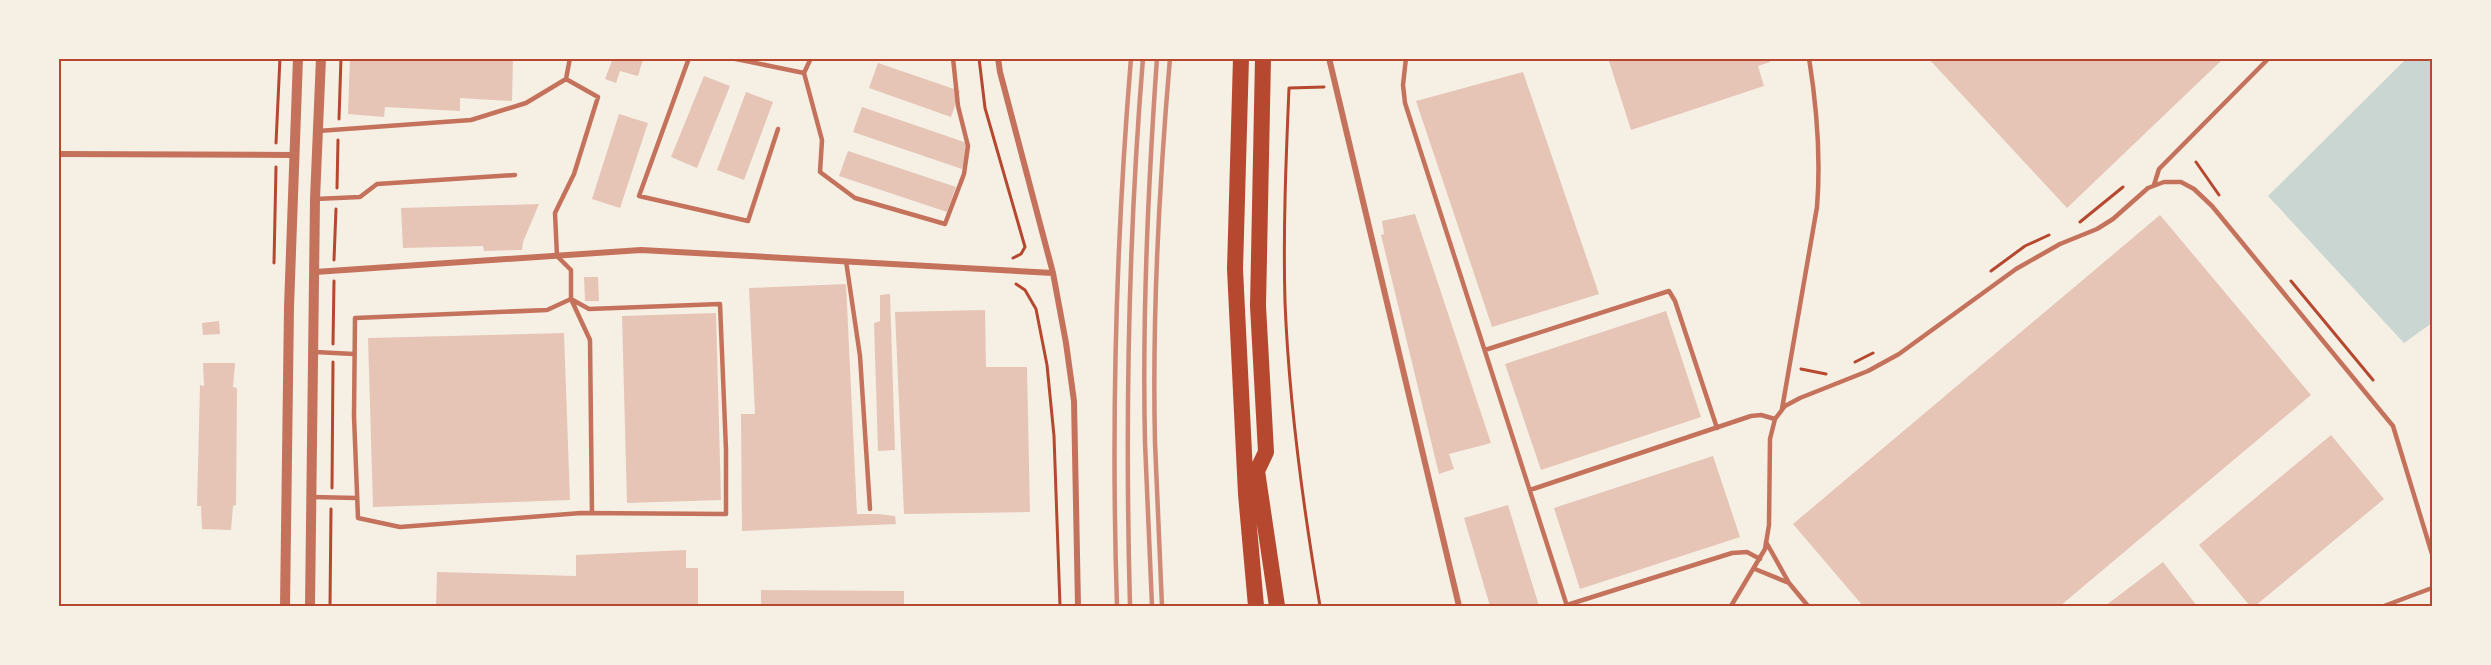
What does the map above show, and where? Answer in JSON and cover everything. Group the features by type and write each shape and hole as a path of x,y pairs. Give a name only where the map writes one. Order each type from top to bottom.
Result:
{"highway":[{"path":"1241,58 1235,269 1246,494 1256,606"},
{"path":"1263,58 1258,306 1266,452 1257,471 1277,606"}],"street":[{"path":"285,606 298,58"},
{"path":"310,606 315,199 321,58"},
{"path":"998,58 1053,273 1066,344 1074,401 1078,606"},
{"path":"1329,58 1459,606"},
{"path":"58,154 294,155"},
{"path":"315,272 641,250 1053,273"},
{"path":"1257,471 1285,606"}],"lane":[{"path":"318,132 471,120 526,103 566,79 570,58"},
{"path":"689,58 639,196 748,221 778,129"},
{"path":"731,58 804,73"},
{"path":"811,58 804,73 822,140 820,172 855,198 945,224 964,174 968,146 958,106 953,58"},
{"path":"1406,58 1403,85 1405,103 1567,606 1732,553 1747,552 1760,559"},
{"path":"1782,409 1817,207 1816,112 1809,58"},
{"path":"2154,185 2159,169 2269,58"},
{"path":"566,79 598,97 574,174 555,213 557,256 571,270 570,299 590,340 592,513"},
{"path":"315,199 360,197 377,184 515,176"},
{"path":"1731,606 1760,559 1766,542 1769,514 1770,439 1775,418 1782,409 1800,398 1868,371 1899,354 2016,269 2053,248 2097,229 2154,185 2181,182 2202,195 2386,417 2396,432 2433,554"},
{"path":"846,261 860,356 870,509"},
{"path":"1485,350 1655,293 1669,291 1675,301 1717,428"},
{"path":"570,299 589,309 720,304 726,450 726,514 592,513 400,527 358,518 355,318 547,310 570,299"},
{"path":"314,352 354,354"},
{"path":"1530,490 1751,416 1761,415 1775,418"},
{"path":"312,497 357,498"},
{"path":"1766,542 1789,583 1808,606"},
{"path":"1755,568 1789,583"},
{"path":"2384,606 2433,588"}],"path":[{"path":"330,606 334,271 341,58"},
{"path":"979,58 985,108 1025,248 1021,254 1012,258 1016,285 1025,290 1036,309 1047,365 1054,435 1060,606"},
{"path":"1320,606 1294,423 1286,303 1284,182 1289,88 1335,86"},
{"path":"2196,162 2226,203"},
{"path":"2285,274 2373,380"}],"shaded area":[{"path":"2406,59 2432,59 2432,323 2404,343 2268,196"}],"building":[{"path":"350,58 513,58 512,101 460,98 460,111 385,107 384,117 348,114"},
{"path":"613,58 643,59 638,76 620,71 616,83 605,79"},
{"path":"1608,58 1769,58 1770,62 1758,66 1764,86 1631,130"},
{"path":"1928,58 2224,58 2067,208"},
{"path":"878,63 960,91 951,117 869,88"},
{"path":"1523,72 1599,294 1492,327 1416,101"},
{"path":"704,76 730,86 697,168 671,157"},
{"path":"746,92 773,102 744,180 717,170"},
{"path":"862,107 970,144 962,169 853,132"},
{"path":"619,114 648,123 620,208 592,199"},
{"path":"848,151 956,187 947,212 839,176"},
{"path":"539,204 523,242 522,250 484,251 483,246 403,248 401,208"},
{"path":"1415,214 1491,443 1449,454 1454,469 1439,474 1381,235 1384,234 1382,221"},
{"path":"2160,215 2311,395 2060,606 1863,606 1793,524"},
{"path":"584,277 598,277 599,301 585,301"},
{"path":"846,284 857,514 895,516 896,524 742,531 741,414 755,414 749,288"},
{"path":"890,294 895,450 878,451 874,323 880,321 880,295"},
{"path":"985,310 986,367 1027,367 1030,512 904,514 895,312"},
{"path":"1666,311 1701,417 1541,470 1505,364"},
{"path":"716,313 721,500 627,503 622,316"},
{"path":"219,321 220,334 203,335 202,323"},
{"path":"564,333 570,500 373,507 368,338"},
{"path":"203,363 235,363 233,387 237,388 236,505 233,506 231,530 202,529 201,506 197,506 200,385 204,386"},
{"path":"2331,435 2384,499 2255,606 2250,606 2199,545"},
{"path":"1713,456 1740,537 1580,589 1554,508"},
{"path":"1508,505 1539,606 1490,606 1464,518"},
{"path":"686,550 686,568 698,568 698,606 436,606 437,572 576,576 576,555"},
{"path":"2163,562 2197,606 2105,606"},
{"path":"761,590 904,591 904,606 761,606"}],"railway":[{"path":"1117,606 1116,332 1131,58"},
{"path":"1130,606 1129,332 1134,195 1143,58"},
{"path":"1152,606 1145,442 1144,346 1148,202 1157,58"},
{"path":"1162,606 1155,442 1155,346 1160,202 1170,58"}]}
